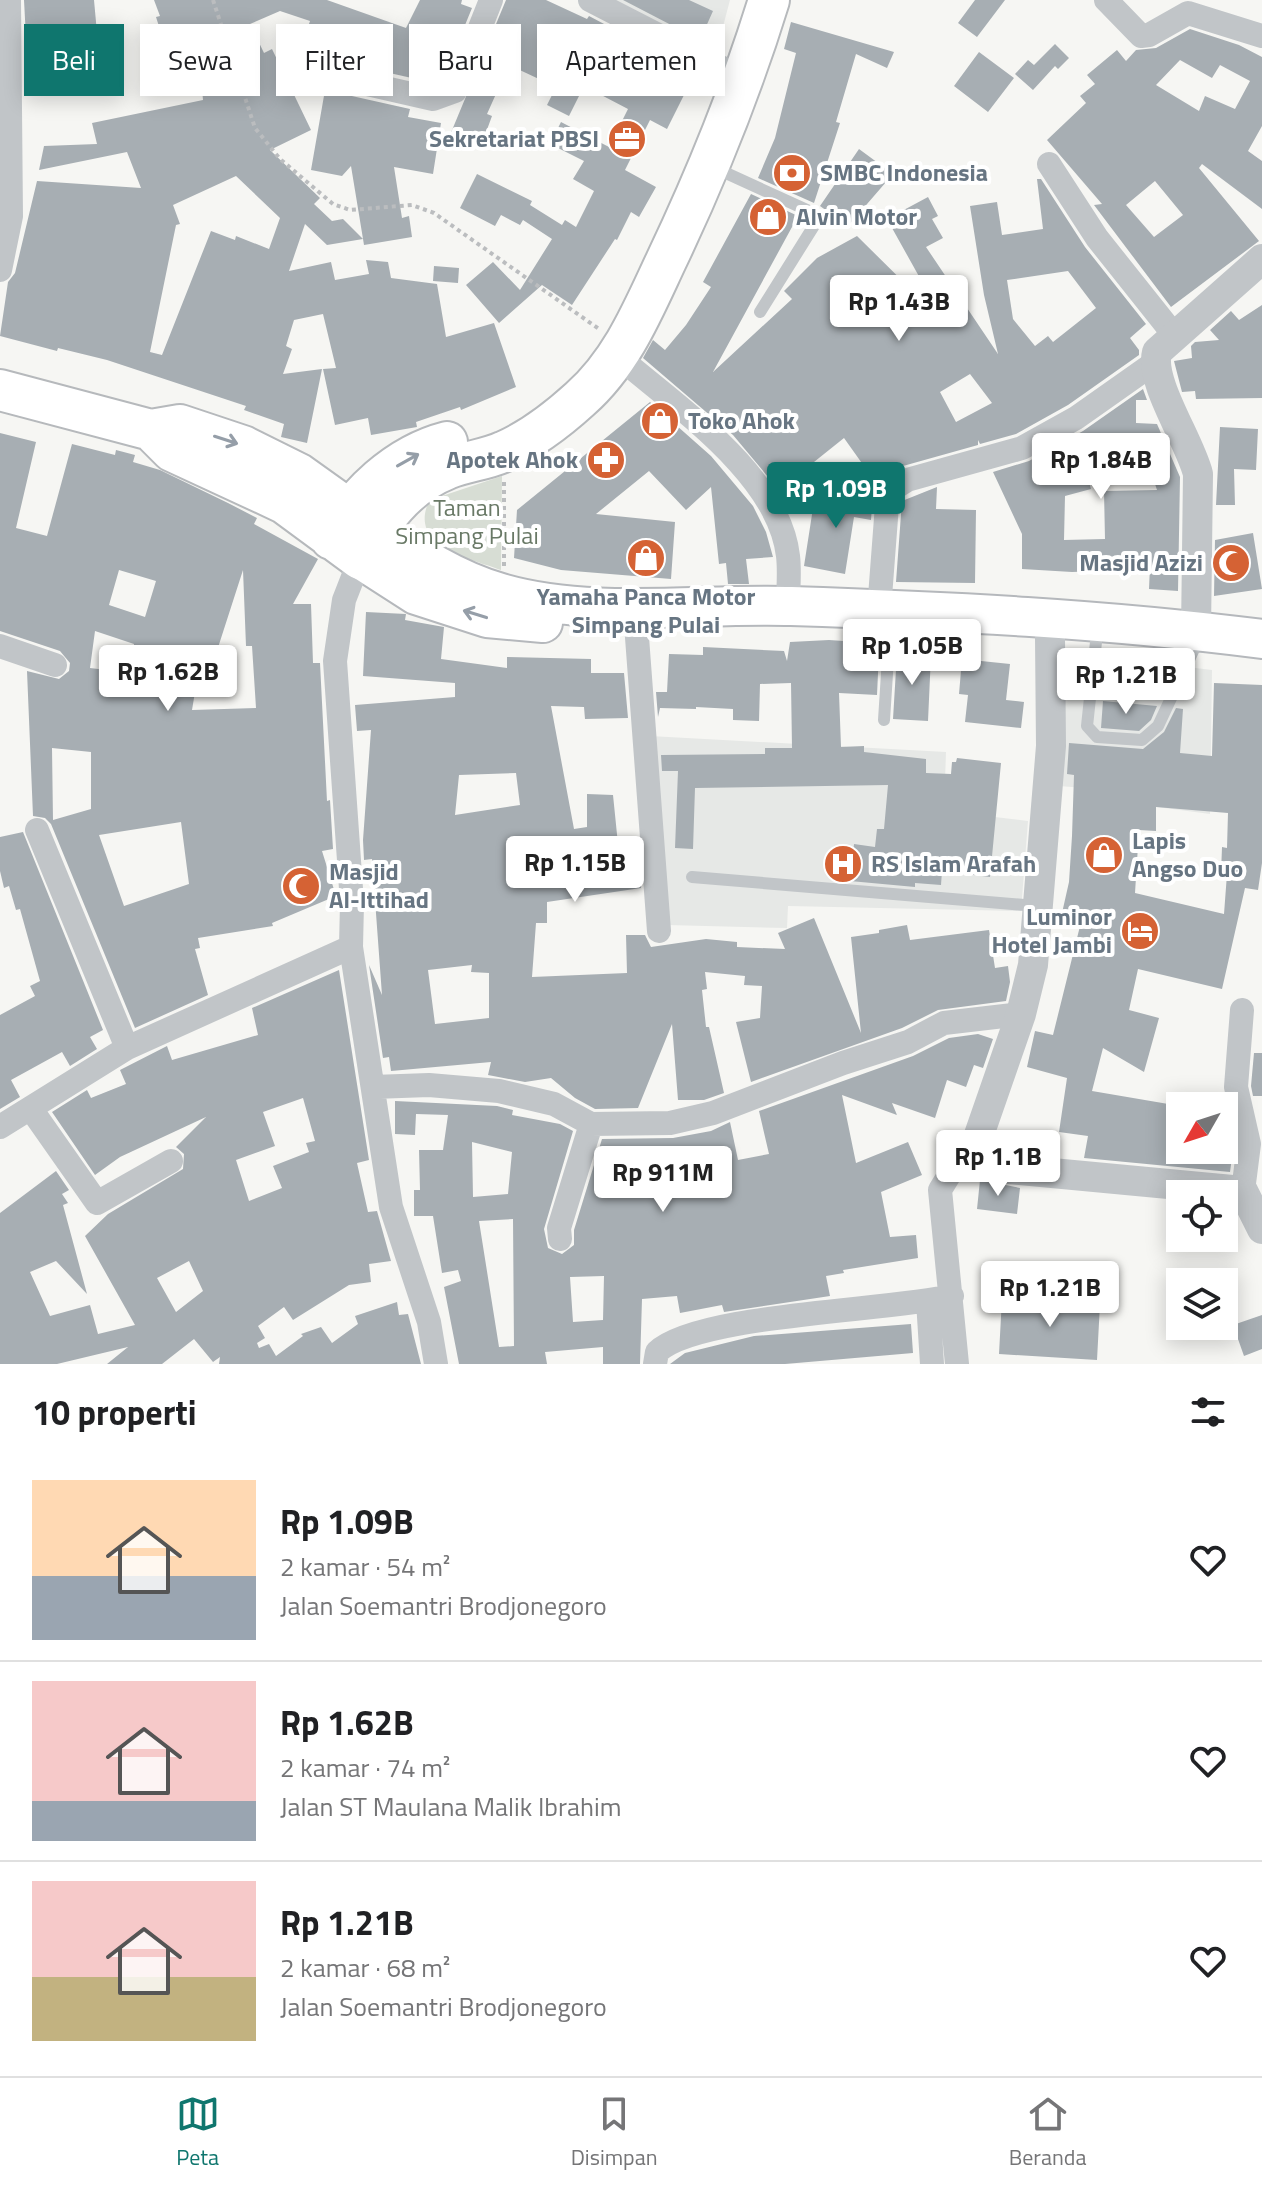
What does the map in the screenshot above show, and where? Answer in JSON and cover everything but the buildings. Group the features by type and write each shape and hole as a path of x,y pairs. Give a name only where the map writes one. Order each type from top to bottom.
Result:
{"highway":[{"path":"725,66 746,0"},
{"path":"354,533 445,469 504,452 546,427 582,398 711,166 746,77 769,0"},
{"path":"354,533 387,472 437,445 495,430 533,409 611,345 713,96"},
{"path":"4,394 151,430 180,425 243,446 299,474 354,533"}],"main road":[{"path":"354,533 504,594 550,602 639,608 788,606 884,619 1195,640 1262,658"},
{"path":"354,533 416,595 487,618 540,623 636,624 884,619"},
{"path":"1051,630 1096,642 1262,639"}],"street":[{"path":"0,270 9,241 11,216 9,0"},
{"path":"393,90 433,99 455,91 491,0"},
{"path":"590,0 637,24"},
{"path":"1115,8 1145,37 1183,15 1194,13 1262,36"},
{"path":"1049,164 1097,238 1175,336"},
{"path":"1195,640 1198,474 1192,450 1159,382 1154,363 1157,352 1262,259"},
{"path":"611,345 732,457 771,504 788,556 788,606"},
{"path":"884,619 888,492 907,480 1038,440 1154,363"},
{"path":"354,533 335,661 352,903 351,947 391,1207 429,1322 436,1364"},
{"path":"636,624 659,931"},
{"path":"981,1159 979,1135 1021,1014 1033,965 1051,746 1051,630"},
{"path":"0,646 55,665"},
{"path":"37,830 127,1048"},
{"path":"0,1127 127,1048 351,947"},
{"path":"1242,1010 1236,1087 1249,1144 1243,1191 1262,1229"},
{"path":"373,1087 429,1085 499,1091 554,1104 591,1124 670,1123 713,1113 843,1063 908,1042 944,1023 1021,1014"},
{"path":"31,1109 97,1203 171,1161"},
{"path":"560,1239 559,1228 591,1124"},
{"path":"981,1159 998,1168 1243,1191"},
{"path":"932,1364 940,1298 940,1190 951,1172 981,1159"},
{"path":"655,1364 657,1352 671,1342 729,1325 940,1298"},
{"path":"940,1298 957,1364"}],"lane":[{"path":"711,166 820,216 760,312"},
{"path":"884,619 884,720"},
{"path":"1096,642 1087,726 1097,737 1142,740 1158,726 1195,640"},
{"path":"692,877 1040,907"}],"path":[{"path":"213,0 255,128 280,159 312,188 333,204 350,210 412,205 434,213 611,345"},
{"path":"504,452 504,594"}],"shaded area":[{"path":"609,0 730,0 724,24 657,24"},
{"path":"1064,652 1212,670 1210,814 1112,801 1110,790 1059,786"},
{"name":"RS Islam Arafah","path":"650,736 946,752 944,811 1028,821 1021,911 788,906 787,928 667,925"}],"green space":[{"name":"Taman Simpang Pulai","path":"502,476 501,570 448,550 428,532 425,520 427,506 436,498"}],"place":[{"name":"Sekretariat PBSI","path":"627,139"},
{"name":"SMBC Indonesia","path":"792,173"},
{"name":"Alvin Motor","path":"768,217"},
{"name":"Toko Ahok","path":"660,421"},
{"name":"Apotek Ahok","path":"606,460"},
{"name":"Yamaha Panca Motor Simpang Pulai","path":"646,558"},
{"name":"Masjid Azizi","path":"1231,563"},
{"name":"Lapis Angso Duo","path":"1104,855"},
{"name":"RS Islam Arafah","path":"843,864"},
{"name":"Masjid Al-Ittihad","path":"301,886"},
{"name":"Luminor Hotel Jambi","path":"1140,931"}]}
